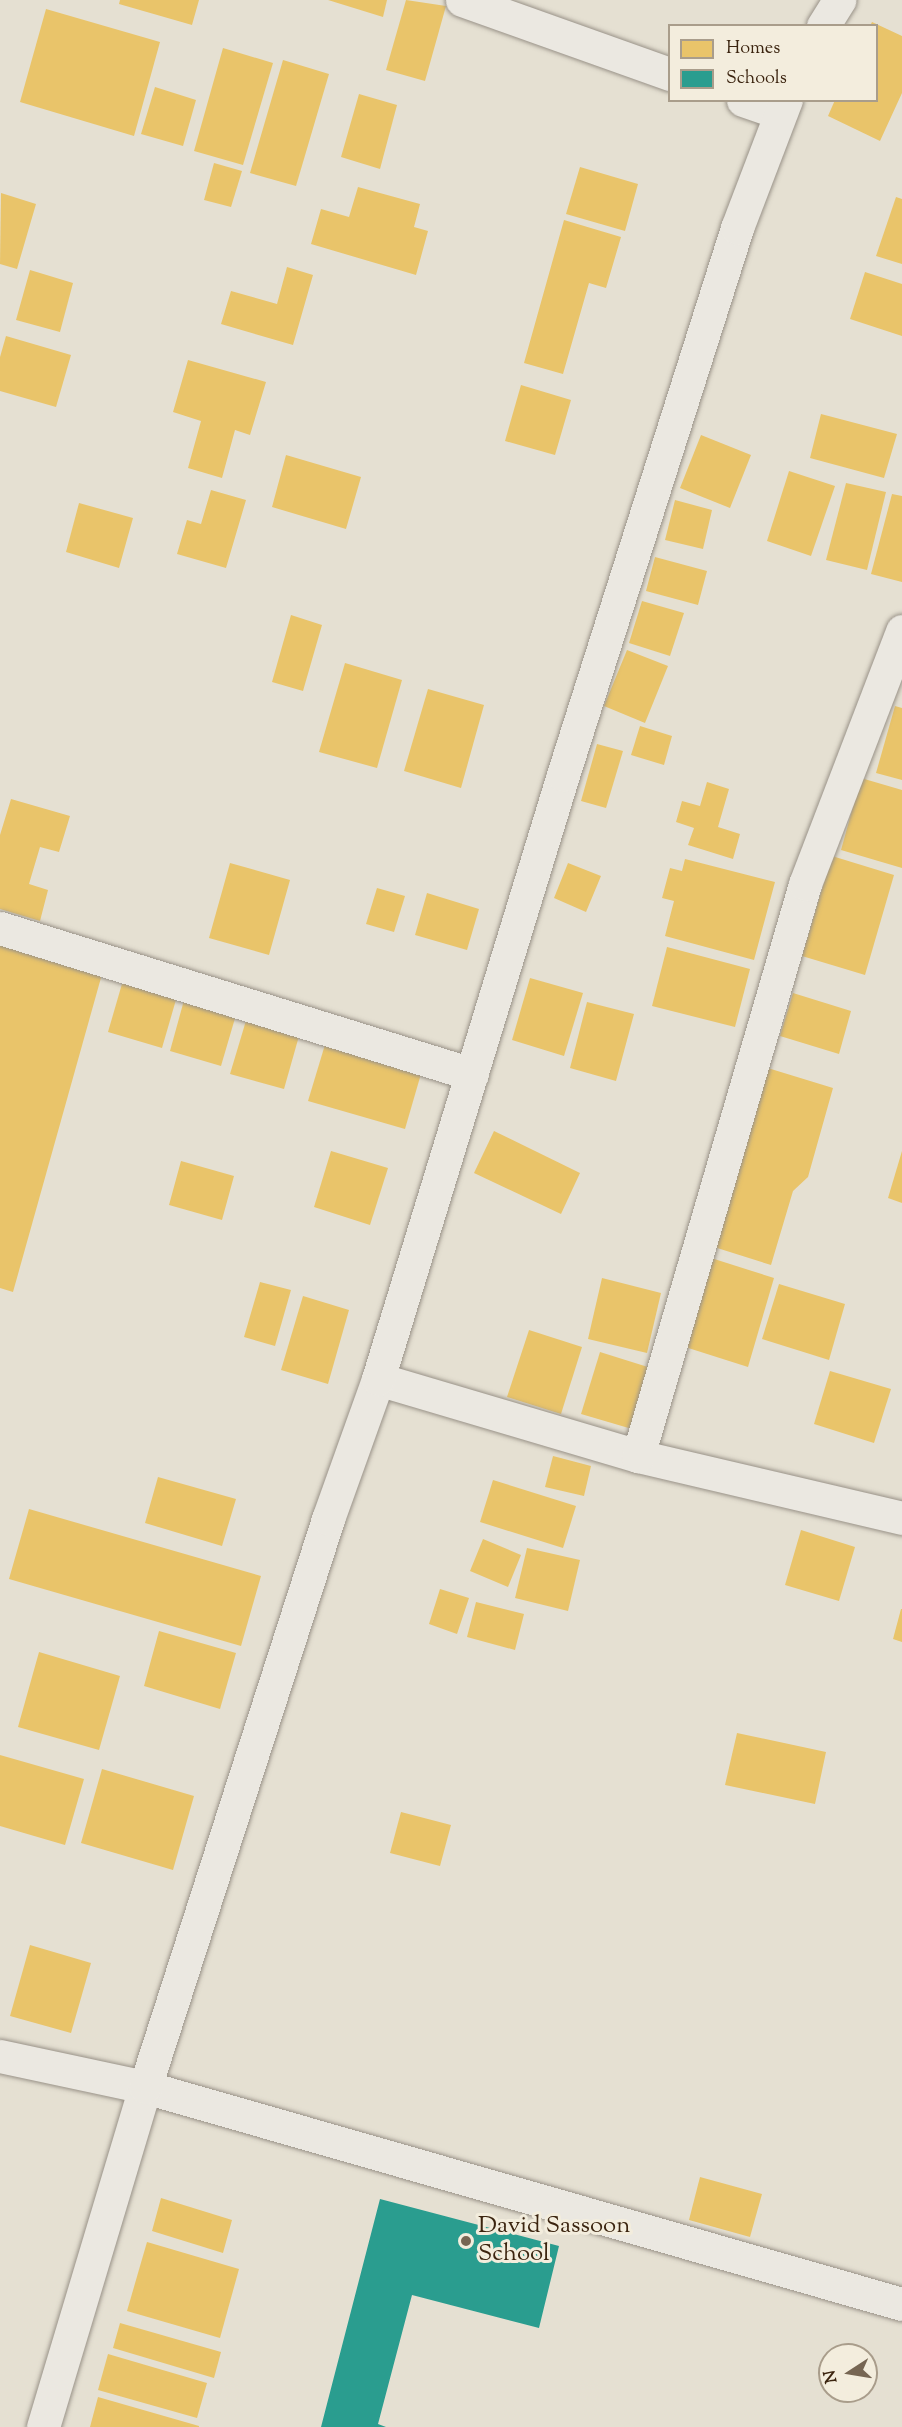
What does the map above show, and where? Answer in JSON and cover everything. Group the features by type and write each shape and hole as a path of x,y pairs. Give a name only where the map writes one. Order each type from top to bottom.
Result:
{"street":[{"path":"462,0 668,74"},
{"path":"825,24 839,0"},
{"path":"43,2427 145,2087 328,1518 378,1379 737,228 783,107 754,102"},
{"path":"638,1456 805,884 902,631"},
{"path":"0,928 472,1074"},
{"path":"378,1379 638,1456 902,1518"},
{"path":"0,2056 145,2087 902,2304"}],"building: Homes":[{"path":"120,0 199,0 192,25 119,4"},
{"path":"328,0 387,0 383,17"},
{"path":"406,0 446,6 425,81 386,70"},
{"path":"46,9 160,42 134,136 20,102"},
{"path":"878,25 902,36 902,93 880,141 828,116 834,102 878,102"},
{"path":"223,48 273,63 243,165 194,151"},
{"path":"283,60 329,74 296,186 250,173"},
{"path":"155,87 196,100 183,146 141,134"},
{"path":"359,94 397,105 380,169 341,157"},
{"path":"214,163 242,171 231,207 204,200"},
{"path":"580,167 638,184 625,231 566,214"},
{"path":"358,187 420,204 414,227 428,231 416,275 311,244 321,209 349,217"},
{"path":"1,193 36,204 17,269 0,264"},
{"path":"896,197 902,199 902,264 876,256"},
{"path":"564,220 621,237 606,288 589,283 563,374 524,363"},
{"path":"287,267 313,275 293,345 221,324 231,291 277,304"},
{"path":"30,270 73,283 60,332 16,320"},
{"path":"865,272 902,284 902,336 850,319"},
{"path":"6,336 71,355 56,407 0,391 0,357"},
{"path":"188,360 266,382 250,435 235,430 222,478 188,468 201,421 173,412"},
{"path":"521,385 571,400 555,455 505,441"},
{"path":"821,414 897,434 884,478 810,458"},
{"path":"701,435 751,455 730,508 680,488"},
{"path":"286,455 361,477 346,529 272,507"},
{"path":"789,471 835,486 811,556 767,541"},
{"path":"846,483 886,492 867,570 826,560"},
{"path":"211,490 246,500 226,568 177,554 187,520 201,524"},
{"path":"892,494 902,496 902,582 871,574"},
{"path":"675,500 712,510 703,549 665,540"},
{"path":"79,503 133,518 119,568 66,552"},
{"path":"655,557 707,571 698,605 646,591"},
{"path":"642,601 684,613 670,656 629,643"},
{"path":"291,615 322,625 303,691 272,682"},
{"path":"627,650 668,666 645,723 604,706"},
{"path":"345,663 402,680 377,768 319,752"},
{"path":"428,689 484,705 461,788 404,771"},
{"path":"895,706 902,708 902,780 876,773"},
{"path":"640,726 672,736 664,765 631,755"},
{"path":"597,744 623,751 606,808 581,801"},
{"path":"861,778 902,790 902,868 841,850"},
{"path":"707,782 729,789 718,827 740,834 733,859 688,845 694,828 676,822 682,801 700,806"},
{"path":"11,799 70,816 59,852 40,847 29,884 48,890 40,921 0,909 0,835"},
{"path":"832,856 894,875 865,975 802,956"},
{"path":"685,859 775,882 754,960 665,936 674,901 662,898 670,868 682,871"},
{"path":"230,863 290,880 269,955 209,938"},
{"path":"568,863 601,876 586,912 554,898"},
{"path":"377,888 405,896 394,932 366,924"},
{"path":"427,893 479,909 467,950 415,935"},
{"path":"0,936 104,967 13,1292 0,1288"},
{"path":"667,947 750,969 735,1027 652,1006"},
{"path":"126,970 180,986 162,1048 108,1032"},
{"path":"530,978 583,993 564,1056 512,1040"},
{"path":"186,993 238,1008 221,1066 170,1051"},
{"path":"793,993 851,1011 839,1054 780,1036"},
{"path":"587,1002 634,1014 616,1081 570,1068"},
{"path":"248,1014 301,1029 284,1089 230,1074"},
{"path":"327,1038 423,1067 405,1129 308,1101"},
{"path":"761,1066 833,1088 808,1177 793,1191 771,1265 714,1247"},
{"path":"494,1131 580,1173 561,1214 474,1173"},
{"path":"331,1151 388,1168 370,1225 314,1207"},
{"path":"902,1151 902,1203 888,1198"},
{"path":"181,1161 234,1176 222,1220 169,1205"},
{"path":"708,1257 774,1278 748,1367 682,1346"},
{"path":"602,1278 661,1293 647,1353 588,1339"},
{"path":"260,1282 291,1290 275,1346 244,1337"},
{"path":"779,1284 845,1304 829,1360 762,1339"},
{"path":"303,1296 349,1310 328,1384 281,1370"},
{"path":"529,1330 582,1347 561,1414 507,1397"},
{"path":"600,1352 651,1368 632,1429 581,1414"},
{"path":"830,1371 891,1389 874,1443 814,1424"},
{"path":"553,1456 591,1466 584,1496 545,1487"},
{"path":"158,1477 236,1499 222,1546 145,1523"},
{"path":"493,1480 576,1506 563,1548 480,1522"},
{"path":"29,1509 261,1576 241,1646 9,1579"},
{"path":"801,1530 855,1547 839,1601 785,1585"},
{"path":"483,1539 521,1555 508,1587 470,1571"},
{"path":"527,1548 580,1560 568,1611 515,1598"},
{"path":"440,1589 469,1598 457,1634 429,1624"},
{"path":"476,1602 524,1614 515,1650 467,1637"},
{"path":"902,1609 902,1642 893,1639"},
{"path":"159,1631 236,1653 220,1709 144,1686"},
{"path":"39,1652 120,1676 99,1750 18,1727"},
{"path":"737,1733 826,1752 815,1804 725,1785"},
{"path":"0,1755 84,1779 65,1845 0,1826"},
{"path":"102,1769 194,1796 173,1870 81,1843"},
{"path":"401,1812 451,1825 440,1866 390,1853"},
{"path":"30,1945 91,1963 71,2033 10,2016"},
{"path":"700,2177 762,2194 750,2237 689,2220"},
{"path":"161,2198 232,2220 223,2253 152,2231"},
{"path":"147,2242 239,2269 220,2338 127,2311"},
{"path":"120,2323 221,2352 214,2378 113,2348"},
{"path":"108,2354 207,2383 197,2418 98,2390"},
{"path":"98,2397 199,2426 199,2427 90,2427"}],"building: Schools":[{"path":"380,2199 559,2246 539,2328 412,2295 378,2424 386,2427 321,2427"}],"place":[{"name":"David Sassoon School","path":"466,2241"}]}
